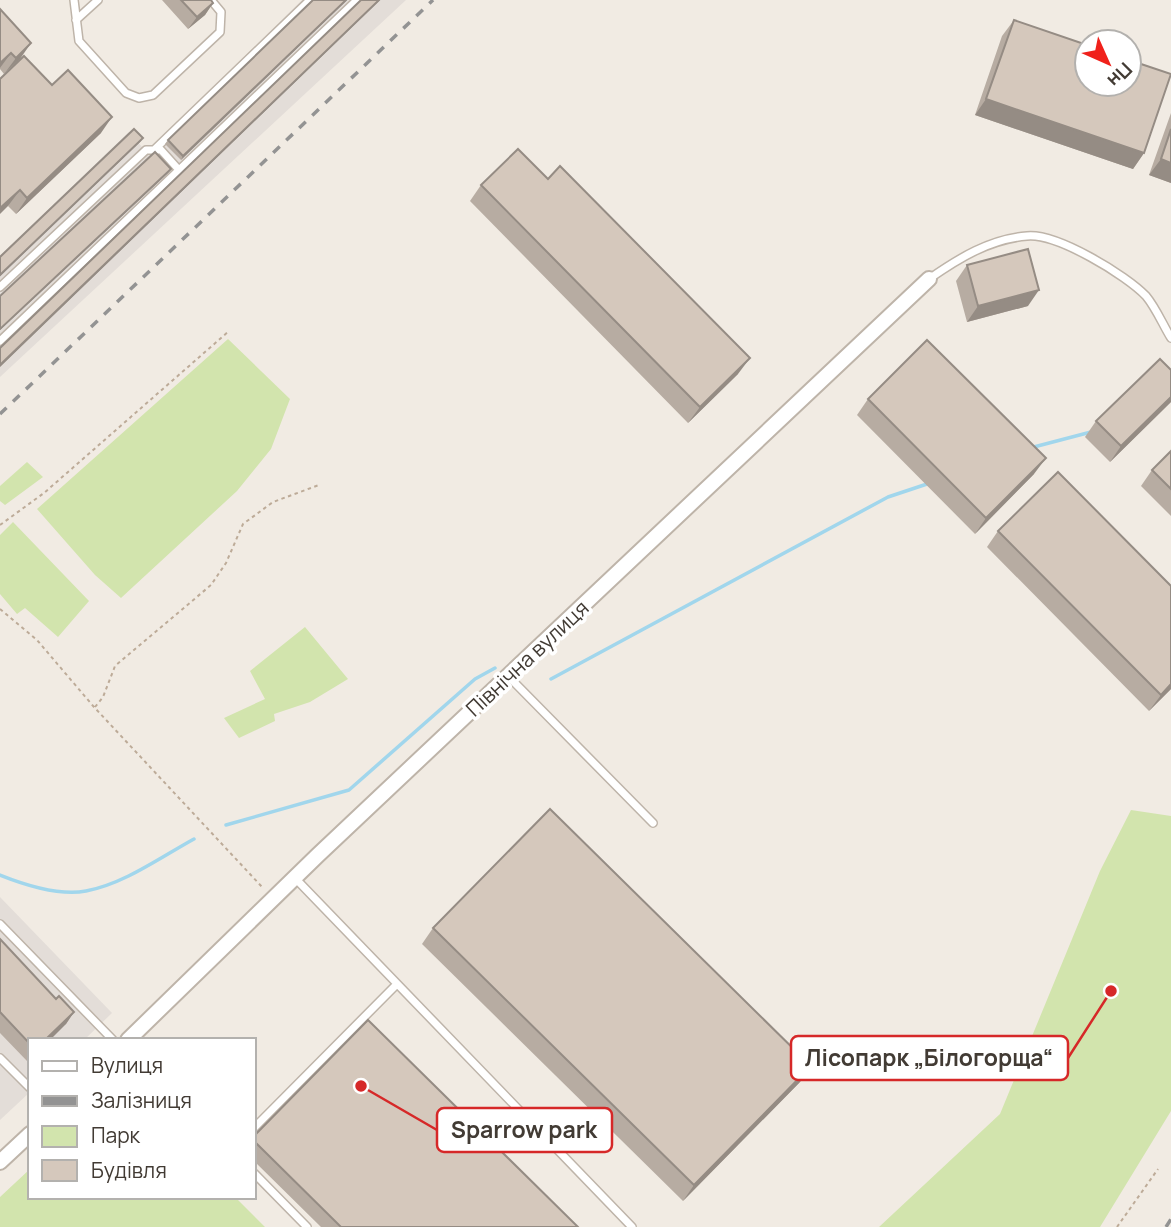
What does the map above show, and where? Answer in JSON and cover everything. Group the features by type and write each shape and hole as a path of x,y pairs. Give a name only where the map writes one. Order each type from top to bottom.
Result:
{"street":[{"name":"Північна вулиця","path":"130,1038 295,877 929,279"},
{"path":"0,1162 28,1136"}],"lane":[{"path":"74,0 79,41 126,93 146,97 220,32 221,12 211,0"},
{"path":"76,20 97,0"},
{"path":"154,150 310,0"},
{"path":"0,341 356,0"},
{"path":"0,287 146,150 161,150 179,170"},
{"path":"929,279 962,256 999,242 1030,235 1070,247 1115,270 1147,297 1171,338"},
{"path":"508,676 653,823"},
{"path":"295,877 632,1227"},
{"path":"0,924 111,1038"},
{"path":"256,1126 397,984"},
{"path":"0,1058 28,1086"},
{"path":"256,1175 307,1227"}],"path":[{"path":"0,525 54,485 229,331"},
{"path":"94,707 103,697 115,666 211,585 226,563 243,524 273,502 319,485"},
{"path":"0,609 37,640 94,707 273,899"},
{"path":"1117,1227 1158,1169"}],"shaded area":[{"path":"302,0 406,0 0,377 0,256 129,132 143,148 154,145"},
{"path":"0,897 112,1013 86,1038 28,1038 28,1094 0,1120"}],"green space":[{"path":"228,339 290,399 271,449 237,491 121,598 95,575 37,509"},
{"path":"27,462 43,477 5,505 0,501 0,486"},
{"path":"13,522 89,601 58,637 25,608 17,614 0,594 0,535"},
{"path":"305,627 348,679 310,702 274,714 275,721 239,738 224,718 265,699 250,671"},
{"path":"1131,810 1171,816 1171,1111 1100,1227 879,1227 1000,1114 1100,871"},
{"path":"28,1171 28,1199 237,1199 265,1227 0,1227 0,1197"}],"building":[{"path":"181,0 211,0 213,3 197,17"},
{"path":"313,0 346,0 183,156 168,140"},
{"path":"361,0 379,0 0,365 0,348"},
{"path":"0,9 31,43 16,58 11,53 0,63"},
{"path":"1014,20 1073,40 1073,98 1143,98 1143,65 1171,74 1144,153 986,99"},
{"path":"24,56 52,85 68,70 112,117 27,198 20,190 0,208 0,79"},
{"path":"134,129 143,138 0,275 0,257"},
{"path":"1171,129 1171,163 1161,159"},
{"path":"518,149 548,179 560,166 750,358 700,407 481,185"},
{"path":"155,152 171,169 0,329 0,296"},
{"path":"1028,249 1039,290 978,306 967,265"},
{"path":"927,340 1046,458 986,518 868,399"},
{"path":"1160,359 1171,370 1171,397 1121,446 1096,421"},
{"path":"1171,451 1171,489 1152,470"},
{"path":"1058,472 1171,586 1171,684 1161,695 998,531"},
{"path":"550,809 811,1066 694,1185 433,928"},
{"path":"0,939 56,999 59,996 74,1012 47,1038 28,1038 28,1042 0,1012"},
{"path":"368,1020 578,1227 341,1227 256,1143 256,1134"}],"waterway":[{"path":"1030,448 1091,432"},
{"path":"551,679 888,497 927,484"},
{"path":"226,825 349,790 475,679 495,668"},
{"path":"0,875 54,891 86,891 128,876 194,839"}],"railway":[{"path":"0,414 433,0"},
{"path":"1166,1227 1171,1219"}],"place":[{"name":"Лісопарк „Білогорща“","path":"1111,991"},
{"name":"Sparrow park","path":"361,1086"}]}
